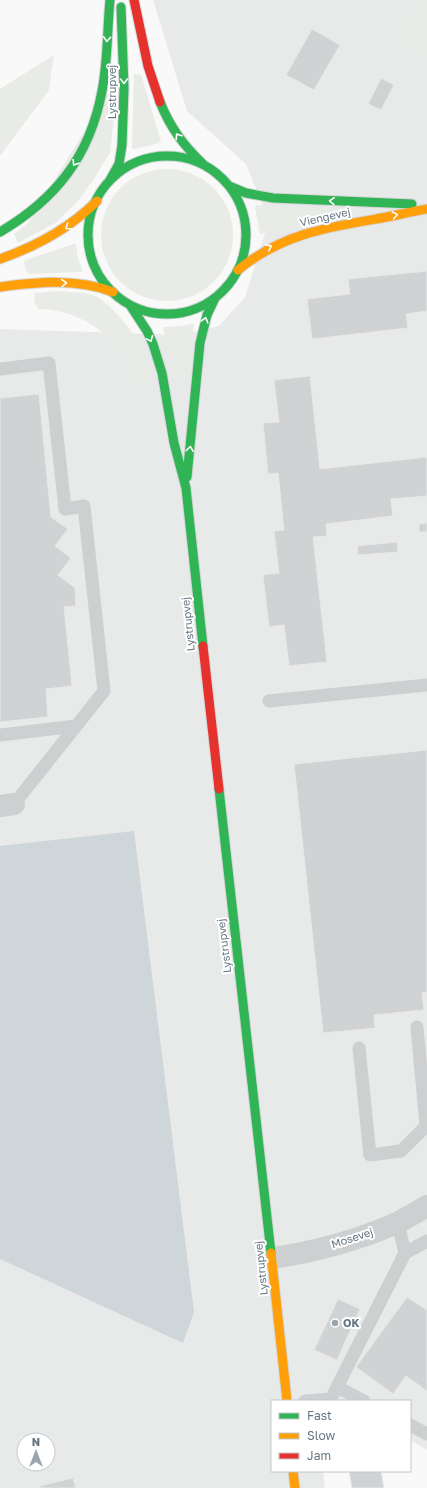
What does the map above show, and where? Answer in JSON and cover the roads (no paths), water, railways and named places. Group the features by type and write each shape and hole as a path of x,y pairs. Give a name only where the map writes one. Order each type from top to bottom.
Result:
{"street":[{"path":"0,232 29,215 54,192 65,179 86,145 97,115 102,90 110,0"},
{"name":"Lystrupvej","path":"110,181 120,159 123,129 124,74 120,0"},
{"path":"134,0 144,50 155,87 164,110 170,124 182,142 193,156 204,165"},
{"path":"155,157 181,157 197,161 204,165 218,174 229,186 241,209 245,225 245,246 238,270 216,298 192,310 176,313 150,313 130,305 113,292 96,268 90,246 91,216 97,201 110,181 121,170 134,163 155,157"},
{"name":"Viengevej","path":"229,186 246,194 284,199 427,204"},
{"path":"0,259 30,248 57,234 80,218 97,201"},
{"name":"Viengevej","path":"238,270 245,262 266,249 288,239 344,224 427,209"},
{"path":"0,287 77,283 94,284 113,292"},
{"name":"Lystrupvej","path":"186,488 194,398 202,336 206,316 216,298"},
{"name":"Lystrupvej","path":"130,305 142,322 157,358 165,388 174,443 186,488 287,1400"},
{"name":"Mosevej","path":"272,1258 293,1255 354,1239 398,1223 427,1206"},
{"path":"293,1472 295,1488"}],"lane":[{"path":"0,368 49,363 65,509 84,506 104,691 76,726 7,805"},
{"path":"269,701 427,685"},
{"path":"0,735 76,726"},
{"path":"359,1048 370,1155 401,1151 426,1126 418,1028"},
{"path":"398,1223 405,1253"},
{"path":"318,1400 331,1399 405,1253 427,1241"},
{"path":"337,1387 362,1400"},
{"path":"411,1426 427,1434"}],"place":[{"name":"OK","path":"335,1323"}]}
